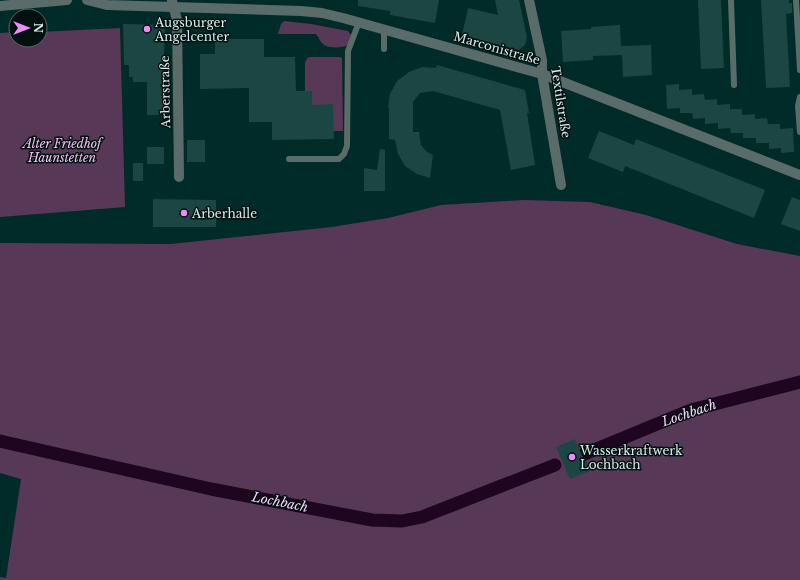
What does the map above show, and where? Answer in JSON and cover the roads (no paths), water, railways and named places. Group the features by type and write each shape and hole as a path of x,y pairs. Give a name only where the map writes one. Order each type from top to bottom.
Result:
{"street":[{"path":"0,6 67,0"},
{"name":"Marconistraße","path":"87,0 107,5 172,4 301,11 322,13 359,22 542,74 800,175"},
{"name":"Textilstraße","path":"529,0 542,60 542,74 561,185"},
{"name":"Arberstraße","path":"172,4 177,20 179,176"}],"lane":[{"path":"730,0 734,84"},
{"path":"796,0 800,70"},
{"path":"289,159 339,159 344,154 347,146 348,51 359,22"},
{"path":"384,30 384,49"},
{"path":"800,96 798,106 800,132"}],"waterway":[{"name":"Lochbach","path":"582,455 691,410 800,382"},
{"name":"Lochbach","path":"0,441 211,489 372,520 402,521 422,517 555,465"}],"place":[{"name":"Augsburger Angelcenter","path":"147,29"},
{"name":"Arberhalle","path":"184,213"},
{"name":"Wasserkraftwerk Lochbach","path":"572,457"}],"park label":[{"name":"Alter Friedhof Haunstetten","path":"62,150"}]}
